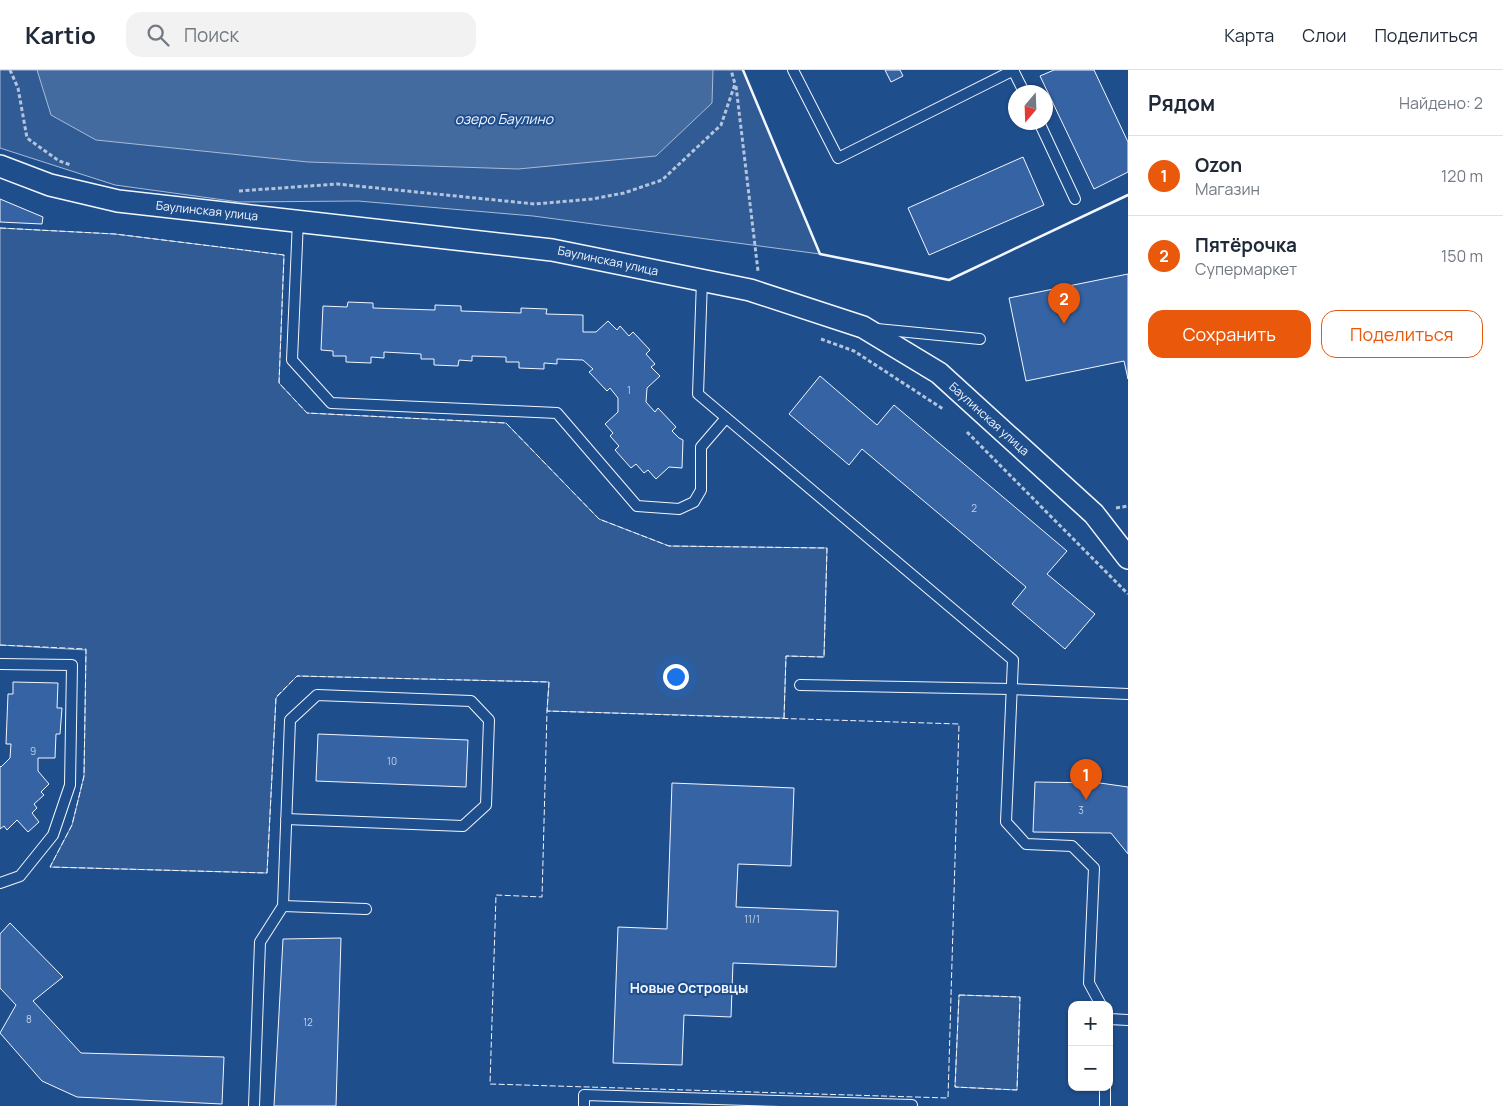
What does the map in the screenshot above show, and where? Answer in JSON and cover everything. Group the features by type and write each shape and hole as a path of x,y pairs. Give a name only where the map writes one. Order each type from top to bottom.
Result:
{"street":[{"name":"Баулинская улица","path":"0,166 50,185 118,201 552,250 750,290 863,327 939,373 1094,514 1128,558"}],"lane":[{"path":"794,70 838,158 1014,70 1021,85"},
{"path":"1043,130 1076,199"},
{"path":"298,220 292,360 332,403 557,413 637,506 678,509 694,502 701,490 701,447 726,418"},
{"path":"702,280 698,394 1013,660 1006,822 1026,844 1072,846 1094,868 1089,983 1098,1001"},
{"path":"863,327 980,339"},
{"path":"0,664 72,665 70,785 53,835 20,876 0,883"},
{"path":"800,685 1011,689 1128,694"},
{"path":"254,1106 260,942 283,906 286,819 290,720 317,695 471,701 489,720 486,805 463,826 286,819"},
{"path":"283,906 366,909"},
{"path":"1113,1019 1128,1020"},
{"path":"1104,1106 1105,1091"},
{"path":"584,1106 584,1095 912,1106"}],"path":[{"path":"10,70 18,88 27,138 59,161 78,168"},
{"path":"731,70 736,84 759,274"},
{"path":"239,191 337,184 535,204 592,199 624,193 662,180 721,125 736,84"},
{"path":"819,338 854,351 948,413"},
{"path":"962,426 1128,594"}],"shaded area":[{"path":"0,70 743,70 820,254 533,216 358,201 239,202 115,185 0,148"},
{"path":"0,228 115,234 284,255 279,383 307,413 506,423 599,519 669,546 827,548 824,657 786,656 784,718 547,711 549,682 297,676 276,698 267,873 50,867 72,825 84,776 86,650 0,645"},
{"path":"959,995 1020,997 1017,1090 955,1087"}],"water":[{"name":"озеро Баулино","path":"37,70 713,70 712,103 656,156 518,169 308,162 96,140 51,115"}],"building":[{"path":"885,70 900,70 903,76 891,82"},
{"path":"1054,70 1094,70 1128,142 1128,172 1094,189 1053,103 1053,85 1044,85 1040,76"},
{"path":"1023,157 1044,205 929,255 908,208"},
{"path":"0,199 43,217 42,224 0,222"},
{"path":"1128,274 1128,379 1124,361 1026,381 1009,298"},
{"path":"348,302 373,303 373,308 435,310 435,305 461,306 461,311 521,313 521,308 547,309 546,314 583,315 583,332 596,332 608,321 617,330 620,326 629,336 633,332 650,350 646,354 655,364 651,367 660,376 647,388 646,402 655,412 658,408 676,427 672,431 683,440 682,468 669,467 656,479 648,470 644,473 636,464 631,468 615,450 619,446 610,436 613,433 605,424 618,412 618,398 610,388 607,391 589,372 593,369 583,360 557,359 557,364 544,363 544,369 519,368 519,362 506,362 506,357 472,356 472,361 459,360 458,366 434,365 434,359 421,359 421,354 384,352 384,358 371,357 371,363 346,362 346,356 333,356 333,351 321,350 323,306 347,307"},
{"path":"820,376 877,425 894,405 1067,551 1047,574 1095,614 1065,649 1012,604 1026,587 862,449 849,465 789,414"},
{"path":"13,682 58,683 57,708 62,708 60,734 56,734 55,758 38,758 38,771 49,784 41,792 44,795 34,804 37,808 32,813 39,822 28,832 17,820 7,830 4,826 0,829 0,766 10,758 11,744 6,744 8,694 13,694"},
{"path":"318,734 468,740 466,787 316,781"},
{"path":"1035,782 1100,783 1128,787 1128,854 1111,833 1033,832"},
{"path":"672,783 794,788 791,866 738,864 736,907 838,911 836,967 733,963 731,1017 684,1015 682,1065 613,1063 618,927 667,929"},
{"path":"10,923 63,977 33,1001 81,1053 224,1057 222,1104 77,1097 42,1081 0,1033 16,1005 0,988 0,934"},
{"path":"341,938 336,1106 274,1106 283,939"}],"fence":[{"path":"0,228 115,234 284,255 279,383 307,413 506,423 599,519 669,546 827,548 824,657 786,656 784,718"},
{"path":"0,645 86,649 84,776 72,825 50,867 267,873 276,697 297,676 549,682 547,711 542,897 496,895 490,1084 948,1098 959,724 547,711"},
{"path":"959,995 1020,997 1017,1090 955,1087 959,995"}],"wall":[{"path":"743,70 820,254 949,280 1128,195"}],"place":[{"name":"Пятёрочка","path":"1064,324"},
{"name":"Ozon","path":"1086,800"}],"district":[{"name":"Новые Островцы","path":"689,988"}]}
